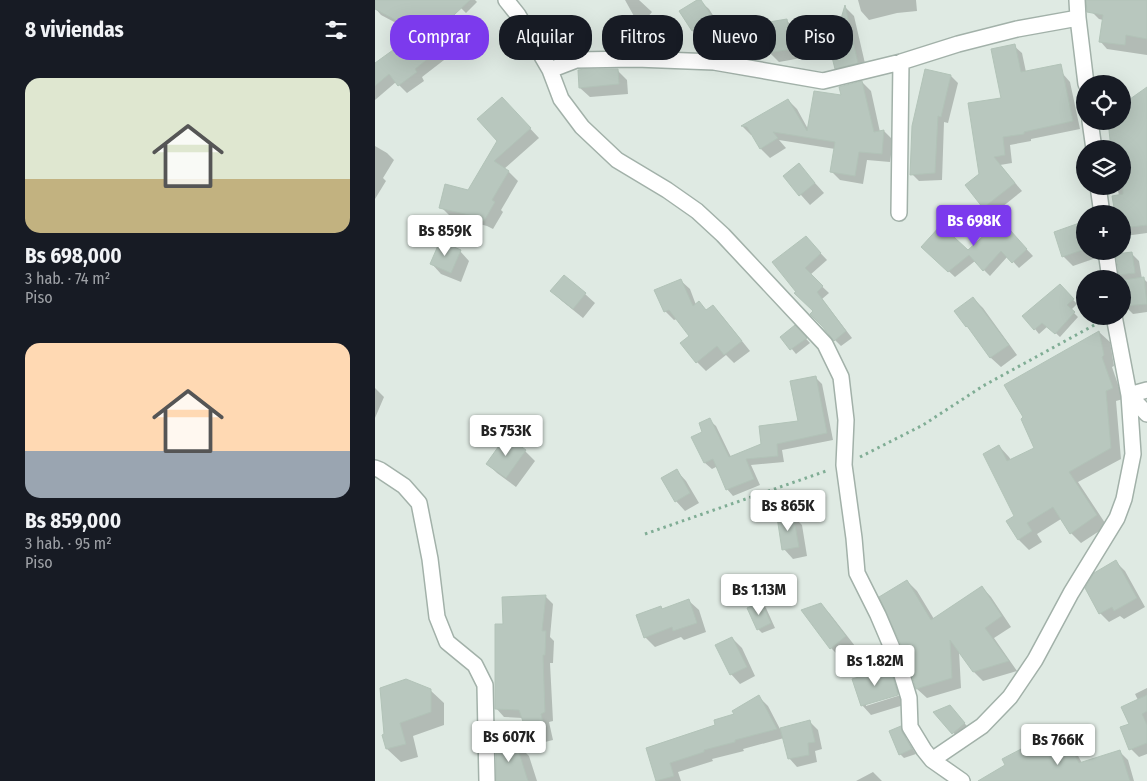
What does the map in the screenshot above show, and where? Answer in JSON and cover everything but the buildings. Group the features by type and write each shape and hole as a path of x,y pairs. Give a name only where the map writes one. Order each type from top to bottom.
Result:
{"street":[{"path":"505,0 518,15 550,70 561,99 582,127 617,160 697,210 723,235 825,344 841,377 846,420 844,465 857,573 878,615 898,662 909,698 910,727 923,750 932,760 962,781"},
{"path":"1077,0 1085,75"},
{"path":"550,70 576,60 636,59 714,62 823,81 901,62 958,44 1078,18"},
{"path":"899,213 901,62"},
{"path":"932,760 982,726 1010,697 1035,660 1071,593 1117,518 1124,499 1133,454 1129,395 1110,325"},
{"path":"1129,395 1147,390"},
{"path":"1129,395 1147,414"},
{"path":"375,468 404,486 419,504 430,559 437,617 447,642 475,666 485,685 487,781"}],"path":[{"path":"645,534 844,465 923,425 983,386 1097,325"}]}
